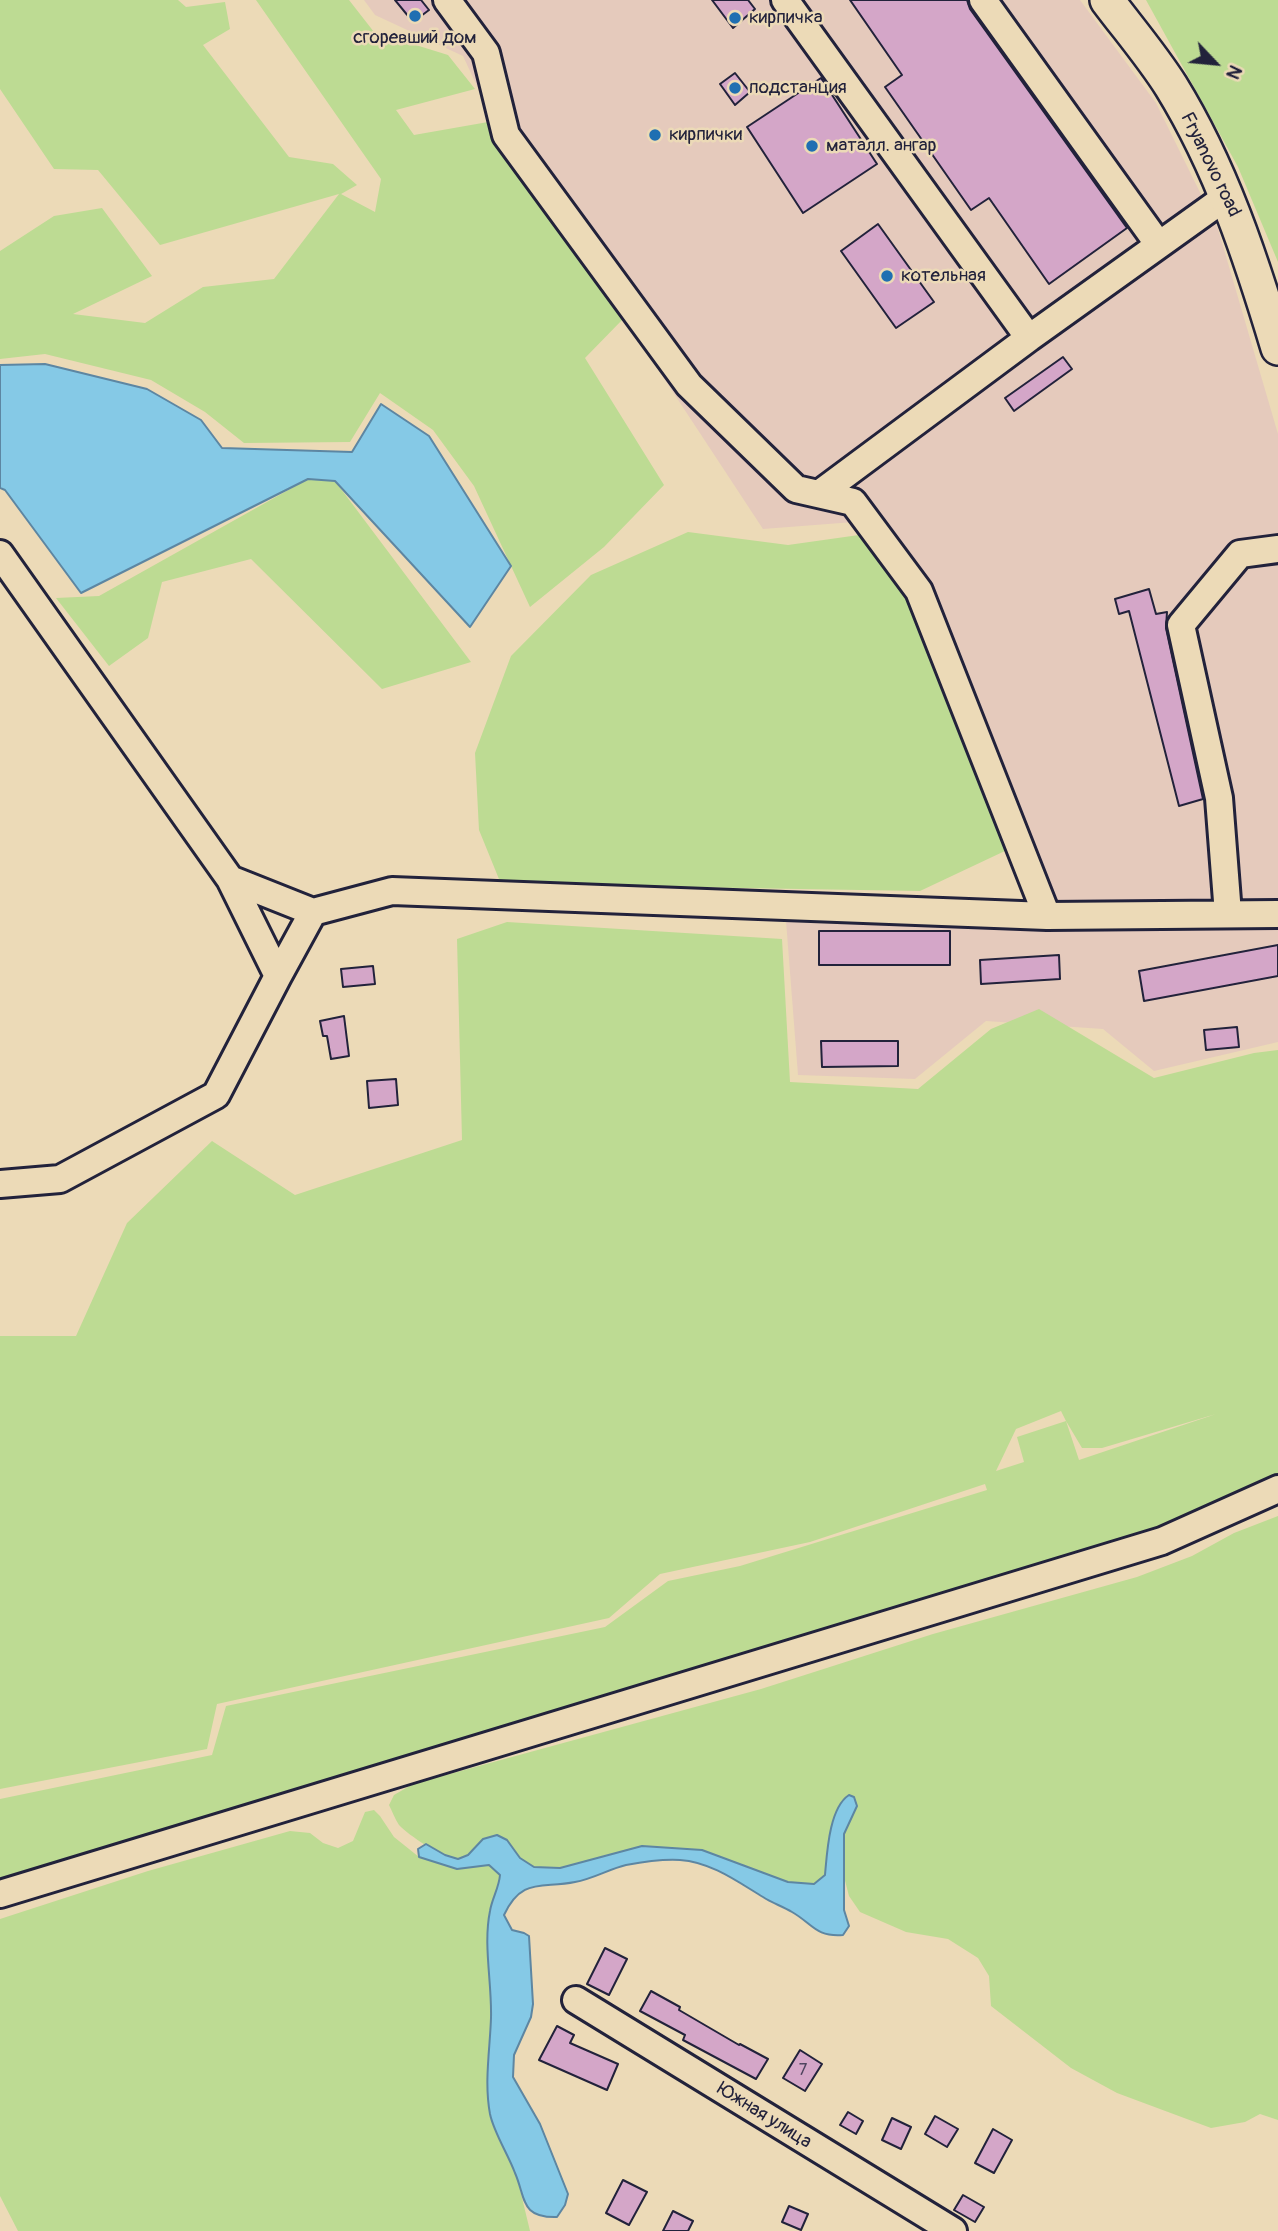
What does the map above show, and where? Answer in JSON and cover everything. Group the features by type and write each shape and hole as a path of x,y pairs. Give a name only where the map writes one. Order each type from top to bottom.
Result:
{"main road":[{"name":"Fryanovo road","path":"1107,0 1171,86 1226,197 1239,225 1278,348"}],"street":[{"path":"447,0 486,53 506,135 689,385 796,489 853,502 919,591 1047,916"},
{"path":"786,0 1028,338"},
{"path":"983,0 1159,245"},
{"path":"819,494 1028,338 1226,197"},
{"path":"1228,914 1219,798 1181,625 1240,554 1278,549"},
{"path":"0,554 230,879 278,976"},
{"path":"230,879 313,912 392,891 1047,916 1278,914"},
{"path":"0,1184 60,1179 216,1095 313,912"},
{"path":"0,1894 1162,1541 1278,1489"},
{"name":"Южная улица","path":"576,2000 953,2231"}],"shaded area":[{"path":"364,0 1080,0 1156,103 1218,229 1278,434 1278,1042 1154,1071 1103,1029 986,1021 915,1079 798,1075 784,895 1030,901 913,595 854,522 763,529 490,114 463,56 375,15"}],"green space":[{"path":"0,0 178,0 186,7 225,2 230,29 203,45 289,157 333,164 357,185 341,194 375,212 381,179 256,0 349,0 374,32 448,55 475,89 396,110 414,135 488,122 623,319 585,358 664,485 604,547 530,607 474,486 433,430 380,393 350,442 244,443 205,412 151,380 45,354 0,359 0,251 54,216 102,208 152,276 73,314 145,323 203,287 274,279 339,194 160,245 98,170 54,169 0,89"},
{"path":"1146,0 1278,0 1278,262 1238,167"},
{"path":"308,479 335,481 471,662 382,689 251,559 162,582 148,638 109,666 56,598 99,596"},
{"path":"688,532 788,545 859,535 910,600 1007,850 920,891 501,884 479,830 475,753 511,656 591,575"},
{"path":"507,922 782,939 790,1082 918,1089 991,1029 1039,1009 1154,1078 1254,1053 1278,1050 1278,1489 1162,1541 0,1894 0,1799 212,1755 226,1706 605,1627 668,1581 740,1566 987,1490 985,1484 810,1542 660,1574 609,1618 217,1704 207,1749 0,1789 0,1336 76,1336 127,1223 212,1141 295,1195 462,1140 457,939","holes":["1061,1411 1066,1421 1017,1437 1024,1462 996,1471 1016,1429","1216,1414 1079,1460 1066,1421 1082,1448 1102,1448"]},
{"path":"1278,1516 1278,2120 1260,2114 1245,2122 1211,2128 1117,2093 1071,2068 991,2006 989,1976 978,1958 948,1939 906,1932 860,1912 849,1896 842,1869 844,1834 857,1806 835,1814 825,1875 814,1884 788,1882 703,1850 600,1857 560,1868 534,1867 520,1858 507,1840 483,1839 468,1855 451,1858 399,1825 389,1805 394,1795 413,1784 761,1689 933,1634 1137,1577 1192,1556 1234,1533"},
{"path":"374,1810 394,1837 419,1857 457,1869 489,1865 500,1875 499,1886 490,1909 488,1931 491,2016 487,2067 490,2115 517,2177 530,2231 18,2231 0,2196 0,1919 148,1871 290,1831 310,1833 323,1843 338,1848 353,1841 365,1812"}],"water":[{"path":"45,364 147,389 201,420 222,448 352,452 381,404 429,436 511,566 470,627 335,481 308,479 81,593 5,490 0,488 0,365"},
{"path":"849,1795 854,1797 857,1806 844,1834 844,1910 849,1926 843,1935 820,1932 792,1912 724,1874 703,1865 680,1860 626,1865 582,1881 534,1887 525,1890 511,1903 504,1915 512,1930 529,1936 533,2004 531,2017 514,2055 513,2077 540,2124 568,2194 557,2217 536,2214 530,2210 495,2129 488,2102 491,2004 487,1937 491,1906 500,1875 489,1865 457,1869 419,1857 418,1849 426,1844 458,1859 468,1855 483,1839 497,1835 507,1840 520,1858 534,1867 560,1868 642,1846 702,1850 788,1882 814,1884 825,1875 833,1820 842,1801"}],"building":[{"name":"сгоревший дом","path":"395,0 421,0 429,10 413,22"},
{"name":"кирпичка","path":"712,0 748,0 755,9 733,28"},
{"path":"850,0 967,0 970,9 1127,228 1049,284 989,198 971,210 885,87 902,75"},
{"name":"подстанция","path":"735,73 750,92 735,105 720,84"},
{"name":"маталл. ангар","path":"821,78 877,164 803,213 747,127"},
{"name":"котельная","path":"878,224 934,302 896,328 841,251"},
{"path":"1063,357 1072,369 1014,411 1005,398"},
{"path":"1149,589 1156,614 1167,612 1166,628 1203,799 1179,806 1129,611 1119,614 1115,599"},
{"path":"819,931 950,931 950,965 819,965"},
{"path":"1278,945 1278,976 1144,1001 1139,971"},
{"path":"1059,955 1060,979 981,984 980,960"},
{"path":"373,966 375,984 343,987 341,969"},
{"path":"344,1016 349,1056 331,1059 327,1036 323,1036 320,1021"},
{"path":"1237,1027 1239,1047 1206,1050 1204,1030"},
{"path":"821,1041 898,1041 898,1066 822,1067"},
{"path":"396,1079 398,1105 369,1108 367,1081"},
{"path":"605,1948 627,1959 609,1995 587,1984"},
{"path":"651,1991 739,2045 768,2059 756,2079 683,2040 685,2035 640,2011"},
{"path":"557,2026 574,2035 570,2043 618,2064 607,2090 539,2060"},
{"path":"800,2050 822,2064 805,2091 783,2078"},
{"path":"848,2112 863,2121 856,2134 840,2125"},
{"path":"935,2116 958,2129 947,2147 925,2134"},
{"path":"892,2118 911,2127 901,2149 882,2140"},
{"path":"993,2129 1012,2140 994,2173 975,2163"},
{"path":"623,2180 647,2192 629,2225 606,2213"},
{"path":"963,2195 984,2207 975,2222 954,2210"},
{"path":"789,2206 808,2214 801,2230 782,2222"},
{"path":"673,2211 693,2221 688,2231 663,2231"}],"place":[{"name":"сгоревший дом","path":"415,16"},
{"name":"кирпичка","path":"735,18"},
{"name":"подстанция","path":"735,88"},
{"name":"кирпички","path":"655,135"},
{"name":"маталл. ангар","path":"812,146"},
{"name":"котельная","path":"887,276"}]}
